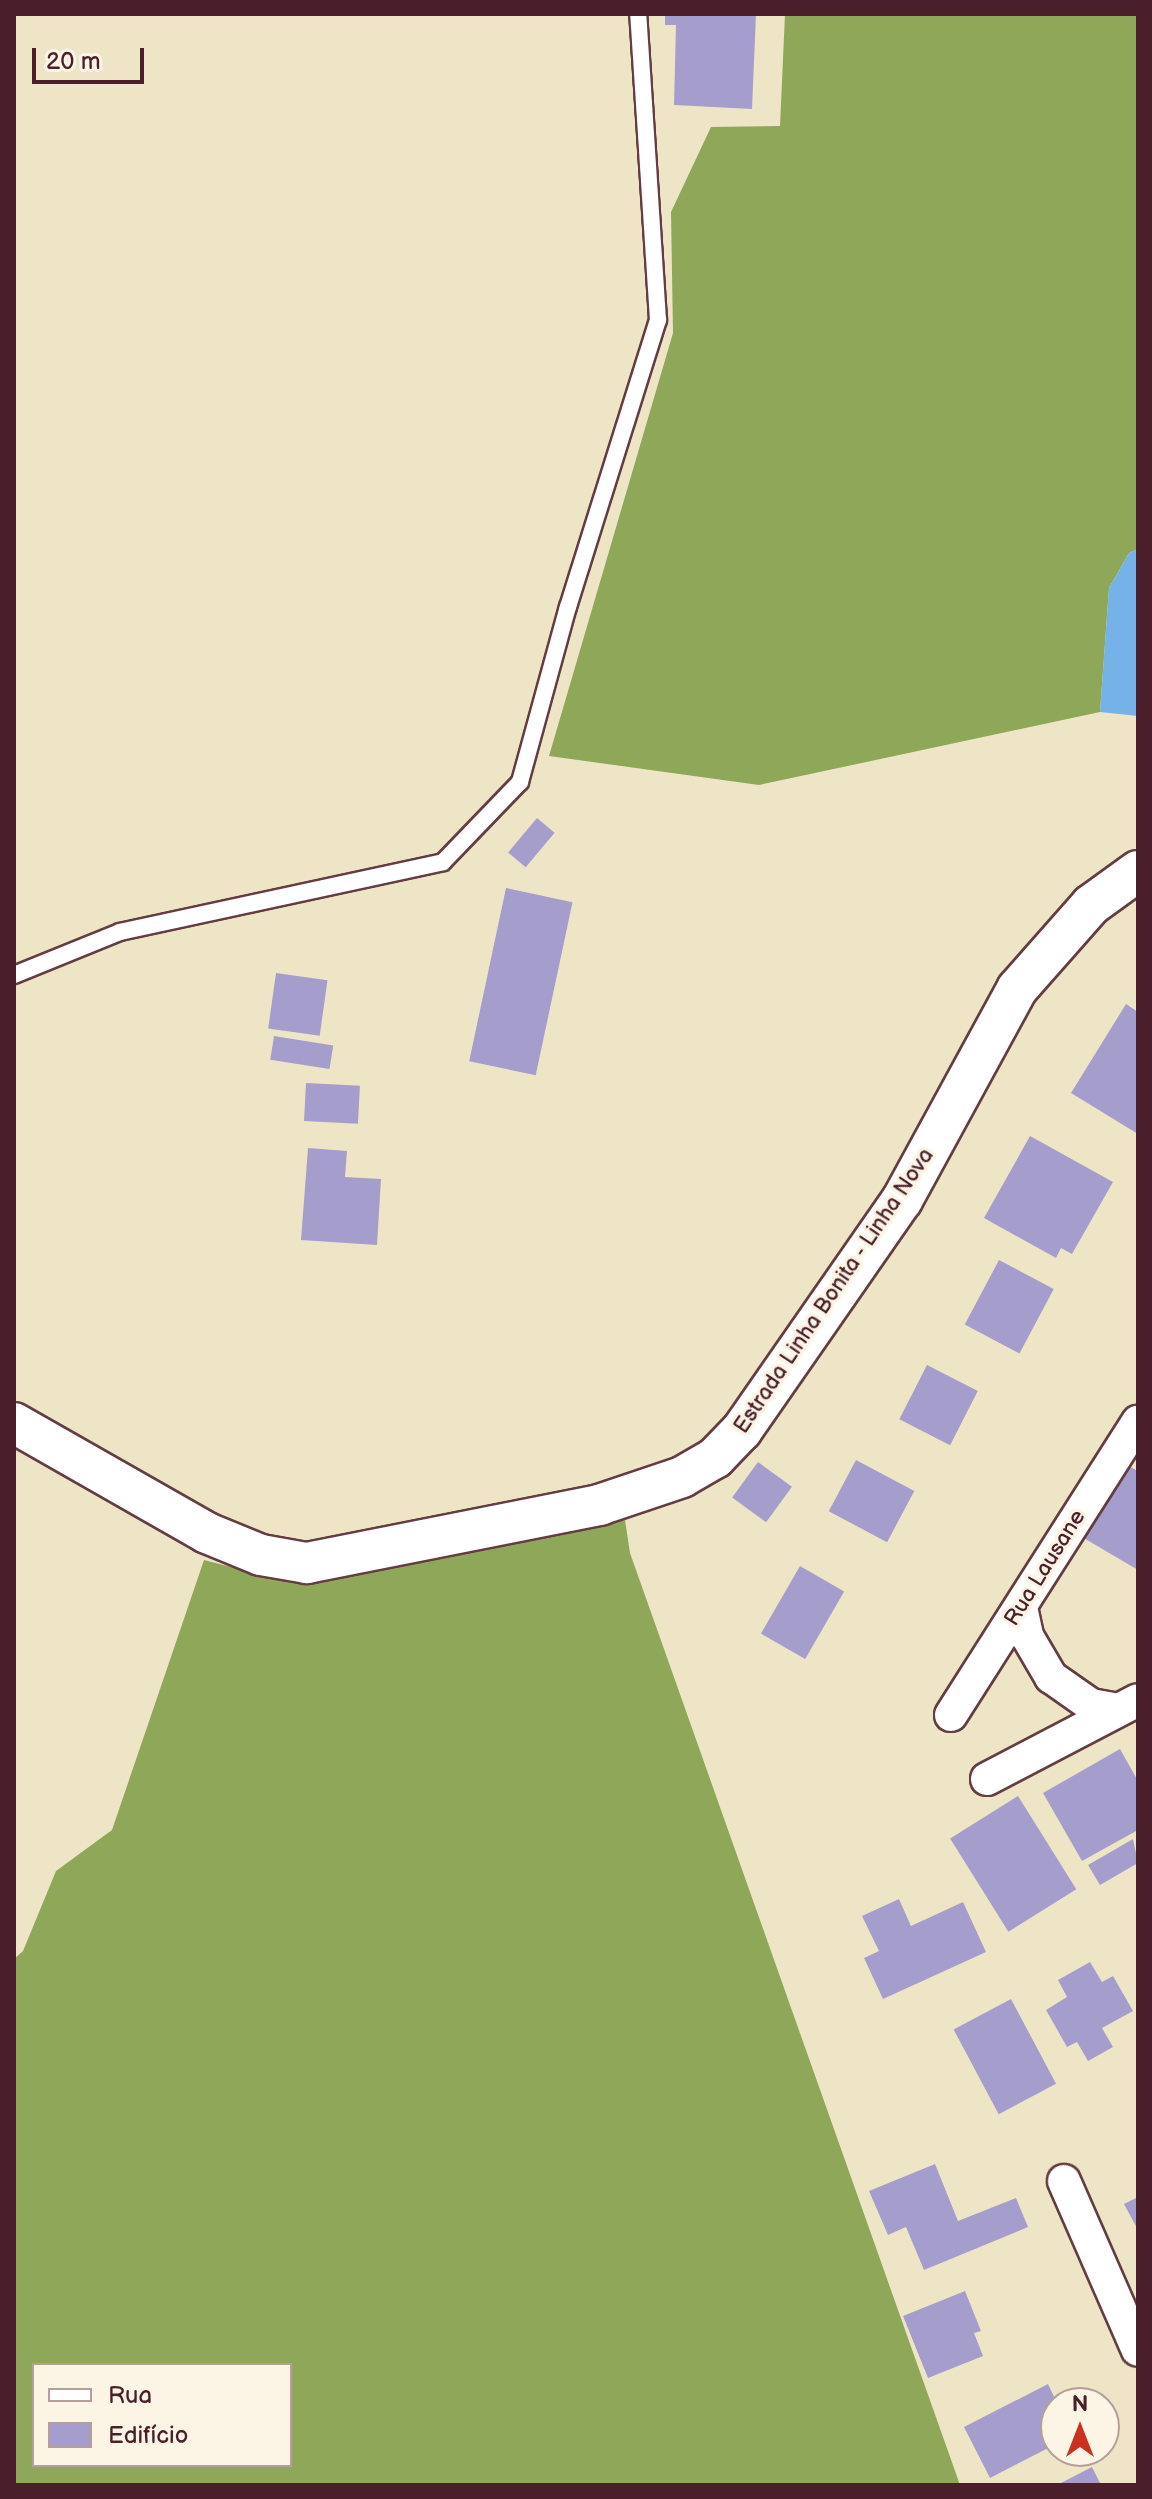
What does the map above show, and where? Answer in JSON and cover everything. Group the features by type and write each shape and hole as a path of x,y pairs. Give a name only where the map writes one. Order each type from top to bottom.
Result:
{"street":[{"name":"Estrada Linha Bonita - Linha Nova","path":"14,1423 207,1533 261,1555 307,1563 599,1505 682,1477 715,1458 742,1430 902,1200 1017,989 1091,905 1138,871"},
{"name":"Rua Lausane","path":"951,1715 1138,1421"},
{"path":"1021,1607 1027,1636 1051,1677 1091,1705 1128,1705"},
{"path":"987,1779 1128,1705"},
{"path":"1064,2181 1138,2350"}],"lane":[{"path":"14,975 120,932 443,862 520,782 568,607 658,320 638,14"}],"green space":[{"path":"785,14 1138,14 1138,549 1129,553 1109,588 1100,712 759,785 549,756 673,333 671,212 711,127 780,126"},
{"path":"625,1520 630,1553 960,2485 14,2485 14,1959 23,1951 56,1871 112,1830 204,1560 273,1578 321,1578"}],"water":[{"path":"1138,549 1138,716 1100,712 1109,588 1129,553"}],"building":[{"path":"665,14 756,14 752,109 674,105 676,25 665,25"},
{"path":"537,818 555,833 526,867 508,852"},
{"path":"506,888 573,902 536,1075 469,1061"},
{"path":"276,973 327,980 320,1036 268,1028"},
{"path":"1126,1004 1138,1012 1138,1134 1071,1093"},
{"path":"274,1036 333,1045 330,1069 270,1060"},
{"path":"306,1083 360,1086 358,1124 304,1121"},
{"path":"1030,1136 1113,1182 1072,1254 1061,1248 1056,1258 984,1218"},
{"path":"308,1148 347,1151 345,1177 381,1179 377,1245 301,1240"},
{"path":"999,1260 1054,1289 1019,1354 965,1324"},
{"path":"927,1365 978,1391 950,1445 899,1419"},
{"path":"856,1460 914,1491 887,1542 829,1511"},
{"path":"758,1462 792,1487 766,1522 732,1498"},
{"path":"1125,1464 1138,1471 1138,1570 1082,1537"},
{"path":"800,1566 844,1592 805,1659 761,1634"},
{"path":"1120,1749 1138,1781 1138,1830 1082,1861 1043,1793"},
{"path":"1018,1796 1076,1889 1008,1932 950,1838"},
{"path":"1133,1839 1138,1863 1100,1885 1088,1865"},
{"path":"899,1899 911,1926 963,1902 986,1952 883,1999 864,1958 879,1951 862,1916"},
{"path":"1090,1962 1102,1982 1113,1976 1133,2011 1102,2028 1113,2047 1088,2061 1077,2042 1067,2047 1046,2010 1067,1997 1058,1980"},
{"path":"1011,1999 1056,2084 999,2114 954,2030"},
{"path":"935,2164 958,2221 1016,2198 1028,2227 924,2270 906,2227 888,2235 869,2191"},
{"path":"1138,2197 1138,2230 1124,2204"},
{"path":"965,2291 981,2331 974,2333 983,2356 928,2378 903,2316"},
{"path":"1040,2388 1040,2452 990,2478 964,2427"},
{"path":"1092,2467 1101,2485 1057,2485"}]}
